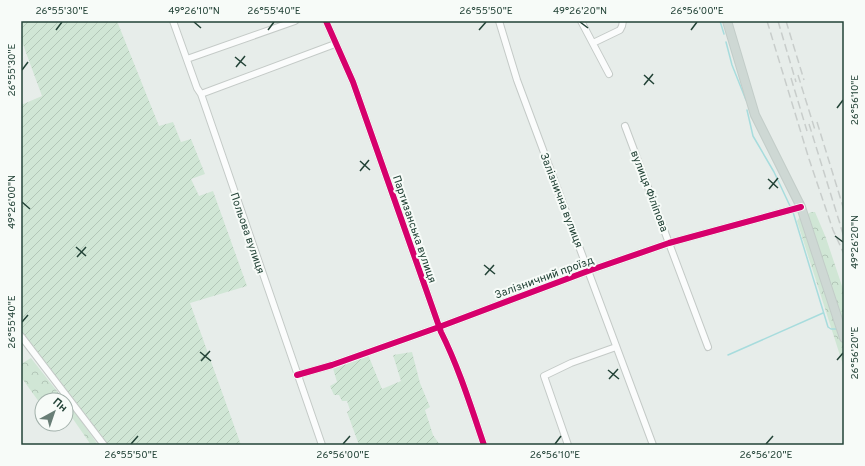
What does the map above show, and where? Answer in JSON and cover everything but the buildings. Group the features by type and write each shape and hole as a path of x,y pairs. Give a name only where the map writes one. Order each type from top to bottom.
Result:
{"main road":[{"path":"727,21 755,115 801,207 844,338"}],"street":[{"name":"Польова вулиця","path":"173,21 197,88 201,94 322,445"},
{"path":"187,59 295,21"},
{"name":"Партизанська вулиця","path":"326,21 353,82 439,326 458,372 484,445"},
{"name":"Залізнична вулиця","path":"499,21 517,80 653,445"},
{"path":"581,21 609,74"},
{"path":"592,43 620,30 623,21"},
{"path":"201,94 335,44"},
{"name":"вулиця Філіпова","path":"625,126 708,347"},
{"name":"Залізничний проїзд","path":"297,375 332,365 588,271 669,243 801,207"},
{"path":"21,336 104,445"},
{"path":"568,445 544,376 571,363 616,347"}],"green space":[{"path":"21,21 117,21 159,126 173,122 181,142 191,139 205,174 191,179 199,196 213,191 247,286 190,303 241,445 104,445 74,406 74,392 64,392 21,336 21,105 42,96 21,39"},
{"path":"815,212 826,238 844,292 844,328 809,219 808,214"},
{"path":"799,218 802,219 844,346 844,368 797,221"},
{"path":"367,352 382,389 401,381 393,355 412,352 420,383 430,407 425,410 433,435 440,445 359,445 347,412 350,410 347,401 342,401 339,395 334,395 330,386 337,382 332,365"},
{"path":"31,358 58,392 34,392 34,395 21,377 21,364"},
{"path":"74,410 98,445 91,445 74,420"}],"waterway":[{"path":"720,21 724,34"},
{"path":"726,42 732,65 746,100"},
{"path":"747,110 753,136 774,172 790,206"},
{"path":"793,212 828,327 831,329 836,329"},
{"path":"728,355 823,313"}],"railway":[{"path":"767,21 809,159 833,230 844,254"},
{"path":"778,21 796,82"},
{"path":"786,21 804,80"},
{"path":"798,75 815,130"},
{"path":"791,78 807,131"},
{"path":"817,122 844,210"},
{"path":"809,124 844,237"}],"cycle path":[{"path":"326,21 353,82 441,332 459,374 484,445"},
{"path":"297,375 332,365 439,327 588,271 669,243 801,207"}]}
